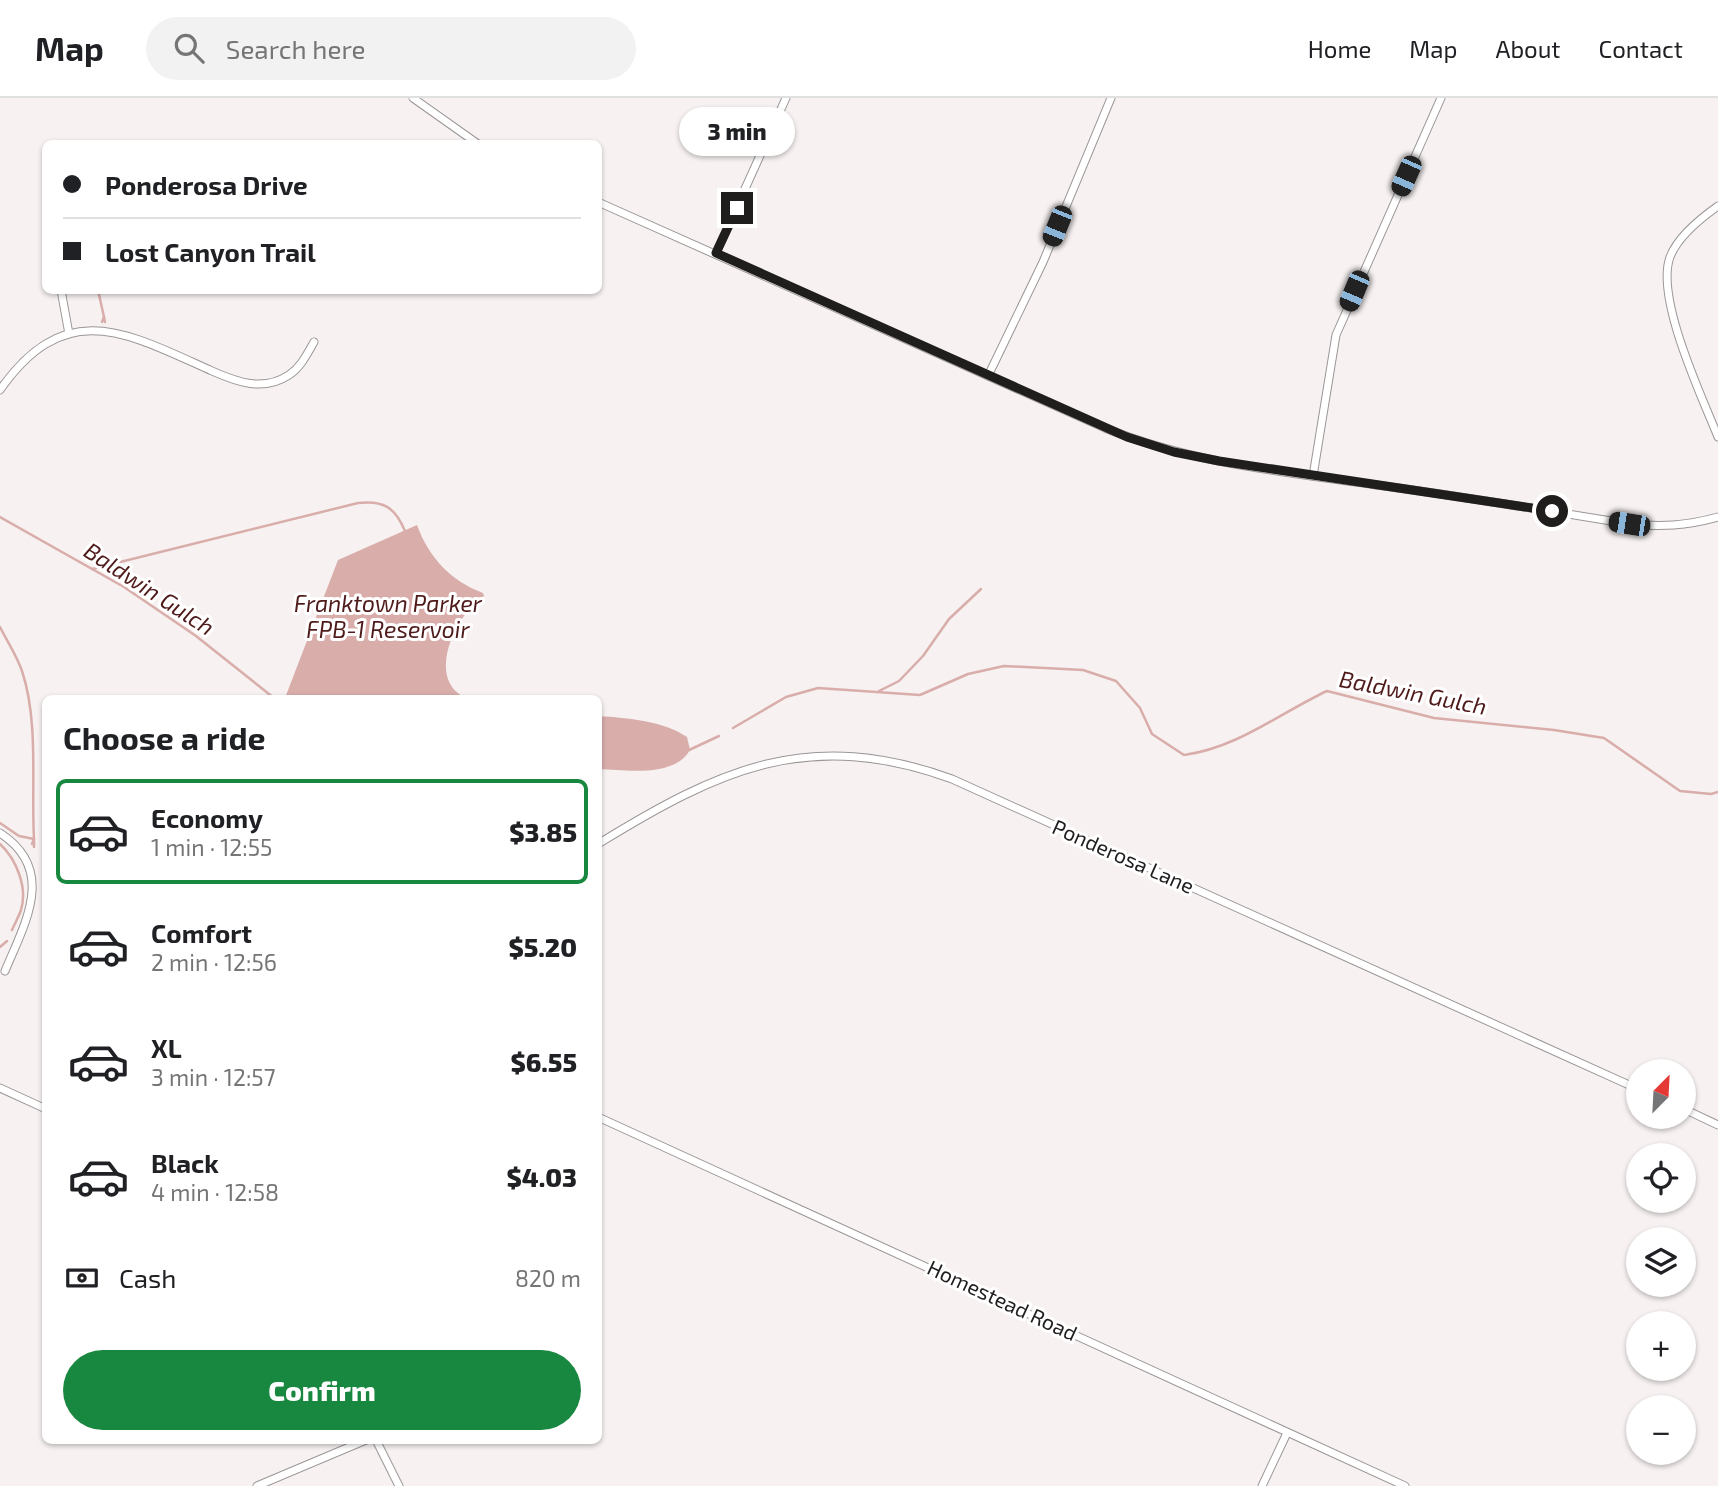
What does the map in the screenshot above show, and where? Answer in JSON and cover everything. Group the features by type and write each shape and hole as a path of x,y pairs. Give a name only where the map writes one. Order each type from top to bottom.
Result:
{"street":[{"path":"413,98 472,140"},
{"path":"716,253 786,98"},
{"path":"988,376 1043,262 1111,98"},
{"path":"1313,476 1336,335 1441,98"},
{"path":"602,204 1105,428 1156,447 1219,461 1648,526 1685,526 1718,517"},
{"path":"1718,206 1682,239 1671,254 1668,270 1668,288 1675,324 1718,438"},
{"path":"62,294 69,334"},
{"path":"0,390 21,362 41,347 69,334 101,331 129,335 233,380 252,384 271,383 288,376 302,363 314,342"},
{"name":"Ponderosa Lane","path":"602,842 693,789 748,768 786,759 828,756 864,757 902,763 973,788 1626,1084"},
{"path":"0,832 12,841 23,855 31,873 33,887 31,911 5,971"},
{"path":"0,1088 42,1107"},
{"path":"1696,1115 1718,1125"},
{"name":"Homestead Road","path":"602,1119 1405,1486"},
{"path":"1262,1486 1287,1433"},
{"path":"257,1486 357,1444"},
{"path":"378,1444 399,1486"}],"water":[{"name":"Franktown Parker FPB-1 Reservoir","path":"417,525 428,548 442,567 461,582 483,593 484,596 468,610 448,648 446,672 449,682 462,695 286,695 338,560"},
{"path":"602,716 656,724 687,737 690,750 683,759 661,769 602,769"}],"waterway":[{"path":"99,294 104,317"},
{"path":"102,322 104,317 105,322"},
{"path":"92,569 358,503 374,503 387,507 397,516 405,531"},
{"name":"Baldwin Gulch","path":"0,517 124,587 196,636 270,695"},
{"path":"879,691 899,681 923,656 949,619 981,589"},
{"path":"0,627 22,671 31,711 32,844"},
{"name":"Baldwin Gulch","path":"733,728 786,697 818,688 920,695 968,674 1004,666 1083,670 1116,681 1140,708 1152,734 1184,755 1222,745 1240,737 1327,691 1434,718 1554,730 1604,738 1680,791 1711,794 1718,792"},
{"name":"Baldwin Gulch","path":"687,751 719,736"},
{"path":"0,823 19,836 34,839 34,847"},
{"path":"0,844 16,865 22,883 23,901 12,930"},
{"path":"0,947 7,941"}],"route":[{"path":"737,208 716,253 1127,437 1174,452 1219,461 1552,511"}]}
